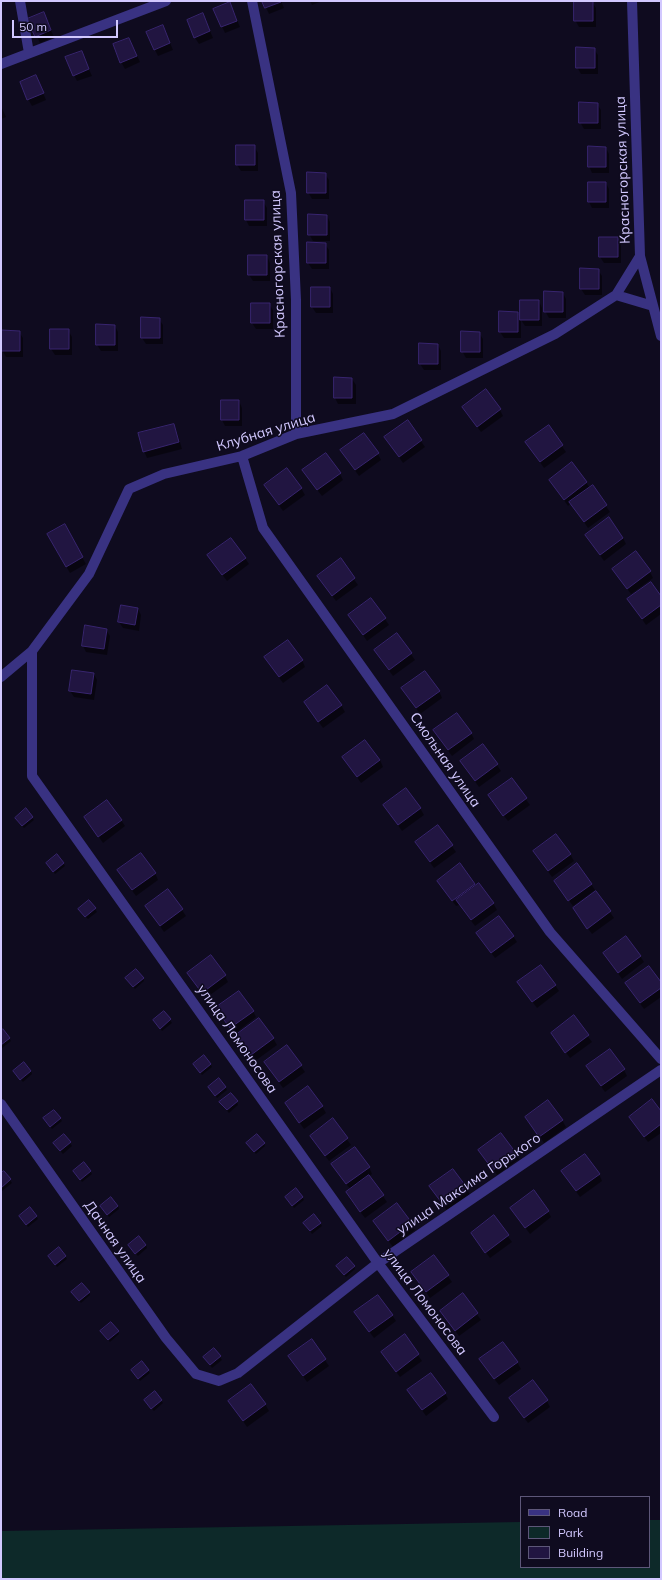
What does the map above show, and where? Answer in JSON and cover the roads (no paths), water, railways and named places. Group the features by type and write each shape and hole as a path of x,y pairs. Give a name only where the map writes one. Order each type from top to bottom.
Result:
{"street":[{"path":"20,1 29,53"},
{"path":"1,64 166,1"},
{"name":"Красногорская улица","path":"252,1 291,193 296,300 296,434"},
{"name":"Красногорская улица","path":"632,1 640,256 661,336"},
{"name":"Клубная улица","path":"1,677 32,651 89,574 129,489 164,474 242,456 296,434 393,414 555,334 616,295 640,256"},
{"path":"616,295 653,306"},
{"name":"Смольная улица","path":"242,456 263,528 550,932 661,1059"},
{"name":"улица Ломоносова","path":"32,651 32,776 378,1263 494,1417"},
{"name":"улица Максима Горького","path":"219,1381 238,1373 378,1263 661,1070"},
{"name":"Дачная улица","path":"1,1104 166,1338 196,1374 219,1381"}]}
